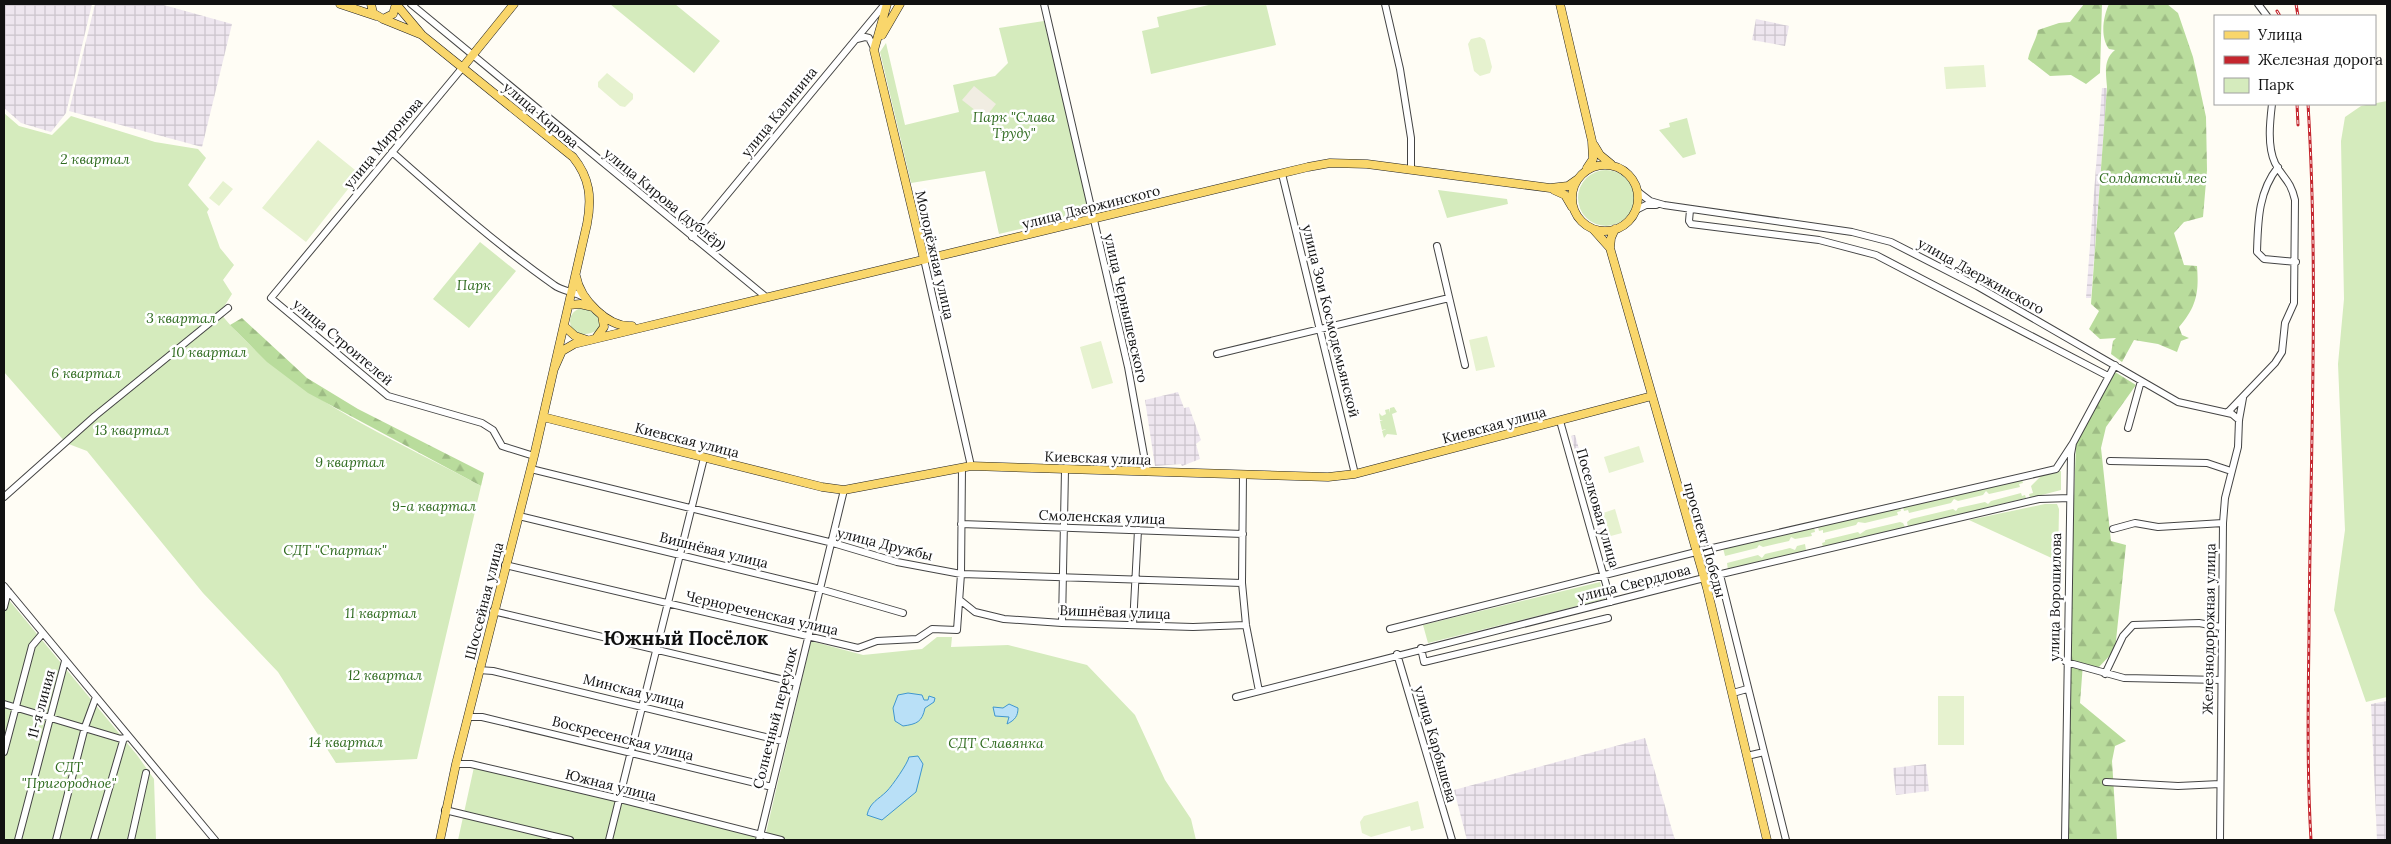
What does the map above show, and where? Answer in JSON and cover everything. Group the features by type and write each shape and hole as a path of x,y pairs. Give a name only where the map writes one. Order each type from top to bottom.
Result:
{"main road":[{"path":"340,4 379,17 422,35"},
{"path":"371,4 371,10 379,17"},
{"path":"379,17 393,14 396,4"},
{"name":"улица Кирова","path":"396,4 422,35 463,66 573,157 584,173 589,187 590,204 554,369"},
{"name":"улица Миронова","path":"463,66 514,4"},
{"path":"874,50 886,4"},
{"path":"874,50 900,4"},
{"path":"1560,4 1592,141 1592,162 1580,177 1573,190 1574,210 1584,223 1592,228 1602,230 1615,229 1628,221 1636,210 1638,201 1637,191 1631,178 1600,155 1592,141"},
{"name":"Молодёжная улица","path":"874,50 924,259"},
{"name":"улица Дзержинского","path":"554,369 565,348 643,326 1330,163 1411,169 1550,188 1568,186 1580,177"},
{"path":"1580,177 1599,164 1614,166"},
{"name":"улица Дзержинского","path":"1550,188 1565,195 1574,210"},
{"name":"проспект Победы","path":"1592,228 1610,248 1704,579 1767,840"},
{"path":"1610,248 1611,238 1615,229"},
{"path":"575,274 579,288 586,299 598,310 621,326 643,326"},
{"path":"564,326 575,336 592,340 604,327 604,320 598,310 580,304 568,305"},
{"name":"Шоссейная улица","path":"440,840 456,764 505,565 531,469 554,369"},
{"name":"Киевская улица","path":"543,417 822,487 844,490 971,466 1328,477 1355,474 1652,396"}],"street":[{"name":"улица Кирова (дублёр)","path":"411,4 766,297"},
{"name":"улица Калинина","path":"692,237 886,4"},
{"name":"улица Чернышевского","path":"1044,4 1128,367 1147,472"},
{"path":"1385,4 1400,68 1411,138 1411,169"},
{"path":"2258,4 2266,15"},
{"path":"853,42 860,37 869,38 874,50"},
{"name":"улица Миронова","path":"271,298 463,66"},
{"path":"2228,412 2276,363 2282,352 2286,323 2294,303 2296,262 2294,200 2291,185 2278,167 2272,154 2272,105"},
{"path":"392,152 493,238 555,287 571,291 586,299"},
{"path":"2278,167 2267,182 2258,214 2257,252 2264,259 2296,262"},
{"name":"улица Зои Космодемьянской","path":"1282,174 1355,474"},
{"name":"улица Дзержинского","path":"1637,191 1646,200 1662,205 1852,232 1892,242 1977,286 2141,381 2188,405 2228,412 2239,420"},
{"name":"улица Дзержинского","path":"1636,210 1646,206 1662,205"},
{"name":"улица Дзержинского","path":"1690,210 1689,221 1691,224 1819,240 1876,255 2108,376"},
{"path":"1437,246 1465,365"},
{"name":"Молодёжная улица","path":"924,259 971,466"},
{"name":"улица Строителей","path":"271,298 388,396 482,423 493,430 502,446 534,456"},
{"path":"1217,354 1449,298"},
{"path":"4,497 95,416 228,308"},
{"name":"улица Ворошилова","path":"2065,840 2066,662 2073,443 2115,365"},
{"path":"2128,428 2141,381"},
{"name":"Железнодорожная улица","path":"2220,840 2223,523 2225,498 2238,448 2239,420 2243,398"},
{"name":"Поселковая улица","path":"1560,420 1611,602"},
{"name":"улица Свердлова","path":"1390,629 1696,552 2056,468 2073,443"},
{"path":"609,840 644,706 656,650 704,458"},
{"path":"2110,461 2207,463 2231,471"},
{"name":"Чернореченская улица","path":"505,565 858,648 877,641 917,639 932,629 957,630 961,574 962,468"},
{"name":"улица Дружбы","path":"531,469 832,543 897,562 961,574 1242,582"},
{"path":"1062,623 1065,470"},
{"path":"1243,475 1242,582 1246,626 1259,691"},
{"name":"Солнечный переулок","path":"759,838 844,490"},
{"name":"улица Свердлова","path":"1236,697 1421,648 2039,499 2070,498"},
{"name":"Вишнёвая улица","path":"519,516 680,554 903,612"},
{"path":"2113,529 2135,523 2158,527 2223,523"},
{"name":"Смоленская улица","path":"961,524 1243,534"},
{"path":"1133,624 1137,578 1138,530"},
{"path":"1720,576 1786,840"},
{"path":"4,607 6,588"},
{"path":"6,588 215,840"},
{"name":"Вишнёвая улица","path":"960,600 975,612 1004,619 1062,623 1224,628 1246,626"},
{"path":"494,611 797,683"},
{"path":"1421,648 1424,662 1608,618"},
{"path":"2105,674 2123,636 2133,625 2200,623 2221,627"},
{"path":"4,752 32,646 43,634"},
{"name":"улица Карбышева","path":"1397,654 1452,840"},
{"name":"11-я линия","path":"18,840 65,661"},
{"path":"2066,662 2105,674 2146,680 2221,680"},
{"name":"Минская улица","path":"479,670 493,670 782,741"},
{"path":"1733,693 1747,689"},
{"path":"56,840 85,727 96,697"},
{"path":"4,704 51,716 121,739 129,737"},
{"name":"Воскресенская улица","path":"468,717 482,717 772,787"},
{"path":"94,840 123,742 121,739"},
{"path":"1747,756 1764,752"},
{"name":"Южная улица","path":"456,764 471,764 620,799 759,838 782,840"},
{"path":"131,840 146,773"},
{"path":"2106,782 2178,786 2220,784"},
{"path":"446,810 570,840"}],"shaded area":[{"path":"5,4 92,4 66,113 51,132 21,123 4,108"},
{"path":"95,4 160,4 232,24 202,147 69,111"},
{"path":"1756,19 1789,26 1785,46 1752,40"},
{"path":"974,86 996,104 985,118 962,100"},
{"path":"2102,88 2107,88 2091,298 2086,298"},
{"path":"1178,392 1184,408 1189,407 1201,440 1196,444 1200,459 1182,466 1181,464 1155,466 1145,400"},
{"path":"1575,435 1610,557 1605,558 1571,436"},
{"path":"2387,701 2387,840 2377,840 2371,704"},
{"path":"1645,738 1675,840 1467,840 1454,790"},
{"path":"1926,764 1929,791 1896,795 1893,768"}],"green space":[{"path":"610,4 675,4 720,41 694,73"},
{"path":"1213,4 1266,4 1276,45 1151,74 1142,31 1159,27 1157,17"},
{"path":"2084,4 2102,4 2100,73 2086,84 2071,75 2050,76 2028,59 2038,30 2059,23 2070,22"},
{"name":"Солдатский лес","path":"2109,4 2167,4 2178,13 2193,57 2206,117 2207,170 2203,217 2184,222 2174,233 2184,265 2197,266 2198,284 2196,298 2190,312 2179,327 2182,335 2189,338 2181,341 2177,352 2158,344 2134,340 2122,362 2111,354 2113,341 2116,338 2100,339 2089,329 2099,311 2091,304 2107,87 2106,67 2111,54 2115,50 2109,49 2103,33 2105,15"},
{"name":"Парк \"Слава Труду\"","path":"1044,21 1090,213 999,234 985,171 911,183 880,52 886,43 905,125 959,112 953,85 995,76 1008,63 999,28"},
{"path":"1480,37 1485,40 1492,67 1490,73 1480,76 1474,71 1468,44 1471,39"},
{"path":"1984,65 1986,87 1946,89 1944,67"},
{"path":"607,73 633,94 633,99 625,107 620,106 598,87 598,82"},
{"path":"2387,101 2387,697 2366,702 2334,610 2345,530 2338,364 2344,299 2341,141 2345,117 2361,106 2376,105 2376,103"},
{"name":"СДТ \"Спартак\"","path":"4,113 19,126 52,135 71,116 155,142 198,149 206,158 188,185 209,209 207,212 220,248 234,265 223,280 232,294 220,313 247,342 276,368 308,391 376,431 481,486 417,759 336,763 278,672 203,593 87,451 66,443 4,372"},
{"path":"1687,118 1696,154 1683,158 1659,130 1670,127 1669,123"},
{"path":"318,140 360,174 306,242 262,208"},
{"path":"1606,170 1617,172 1626,178 1632,187 1634,198 1632,209 1626,218 1617,224 1606,226 1595,224 1586,218 1580,209 1578,198 1580,187 1586,178 1595,172"},
{"path":"223,181 233,189 219,206 209,198"},
{"path":"1438,190 1507,199 1508,204 1447,218"},
{"name":"Парк","path":"480,242 516,271 469,328 433,299"},
{"path":"582,308 598,318 602,324 598,330 580,334 571,327 572,315"},
{"path":"242,318 307,378 358,409 484,473 481,486 308,393 267,362 230,325"},
{"path":"1487,336 1495,367 1476,371 1469,340"},
{"path":"1101,341 1113,383 1092,389 1080,347"},
{"path":"2115,372 2136,385 2106,427 2101,448 2111,541 2126,545 2115,650 2098,668 2083,663 2080,703 2126,741 2115,746 2112,761 2117,840 2068,840 2071,580 2076,444"},
{"path":"1394,407 1397,412 1392,414 1397,435 1387,434 1384,438 1382,431 1386,429 1382,430 1380,421 1383,420 1380,420 1379,413 1382,416 1386,414 1385,410 1389,409 1389,413 1390,408"},
{"path":"1639,446 1644,462 1609,473 1604,457"},
{"path":"2061,471 2061,490 2030,498 2029,494 2033,493 2031,486 2042,475"},
{"path":"2022,480 2023,483 2019,484 2020,487 1989,494 1986,491 1983,495 1958,501 1954,499 1951,503 1909,513 1908,510 1904,511 1903,507"},
{"path":"2021,493 2026,498 1908,527 1907,522 1911,519 1953,509 1956,511 1958,508 1985,502 1988,504 1991,501"},
{"path":"2045,504 2057,504 2059,509 2058,561 1969,520"},
{"path":"1900,508 1901,511 1897,512 1898,515 1865,523 1858,522 1856,525 1823,533 1823,530 1819,531 1818,527"},
{"path":"1615,509 1622,533 1607,537 1600,514"},
{"path":"1900,522 1905,527 1823,547 1822,543 1825,540 1858,532 1860,534 1866,530"},
{"path":"1814,527 1815,532 1811,533 1812,536 1795,539 1791,537 1789,541 1763,547 1759,545 1757,548 1725,556 1723,548"},
{"path":"1805,544 1806,550 1803,552 1728,570 1727,563 1758,555 1762,558 1765,554 1790,548 1795,550 1797,546"},
{"path":"1600,582 1605,599 1428,643 1423,625"},
{"name":"СДТ \"Пригородное\"","path":"4,594 137,755 154,779 156,840 4,840"},
{"name":"СДТ Славянка","path":"937,637 952,637 951,647 1008,645 1087,665 1135,715 1165,780 1191,819 1196,840 458,840 474,767 765,837 811,641 863,655 922,649"},
{"path":"1938,696 1964,696 1964,745 1938,745"},
{"path":"1418,801 1424,828 1411,831 1410,826 1371,837 1362,833 1360,822 1364,816"}],"water":[{"path":"908,693 922,695 924,700 928,700 929,696 935,698 934,702 925,708 918,722 903,726 895,721 893,708 898,695"},
{"path":"1009,704 1018,708 1018,711 1016,718 1007,724 1009,717 995,716 993,707 1003,708"},
{"path":"918,756 923,764 916,792 882,820 867,815 872,804 896,780 909,757"}],"railway":[{"path":"2296,4 2298,15"},
{"path":"2277,11 2279,15"},
{"path":"2297,105 2298,125"},
{"path":"2308,105 2313,237 2308,712 2311,840"}],"district":[{"name":"Южный Посёлок","path":"686,638"}],"park label":[{"name":"2 квартал","path":"95,159"},
{"name":"3 квартал","path":"181,318"},
{"name":"10 квартал","path":"209,352"},
{"name":"6 квартал","path":"86,373"},
{"name":"13 квартал","path":"132,430"},
{"name":"9 квартал","path":"350,462"},
{"name":"9-а квартал","path":"434,506"},
{"name":"11 квартал","path":"381,613"},
{"name":"12 квартал","path":"385,675"},
{"name":"14 квартал","path":"346,742"}]}
